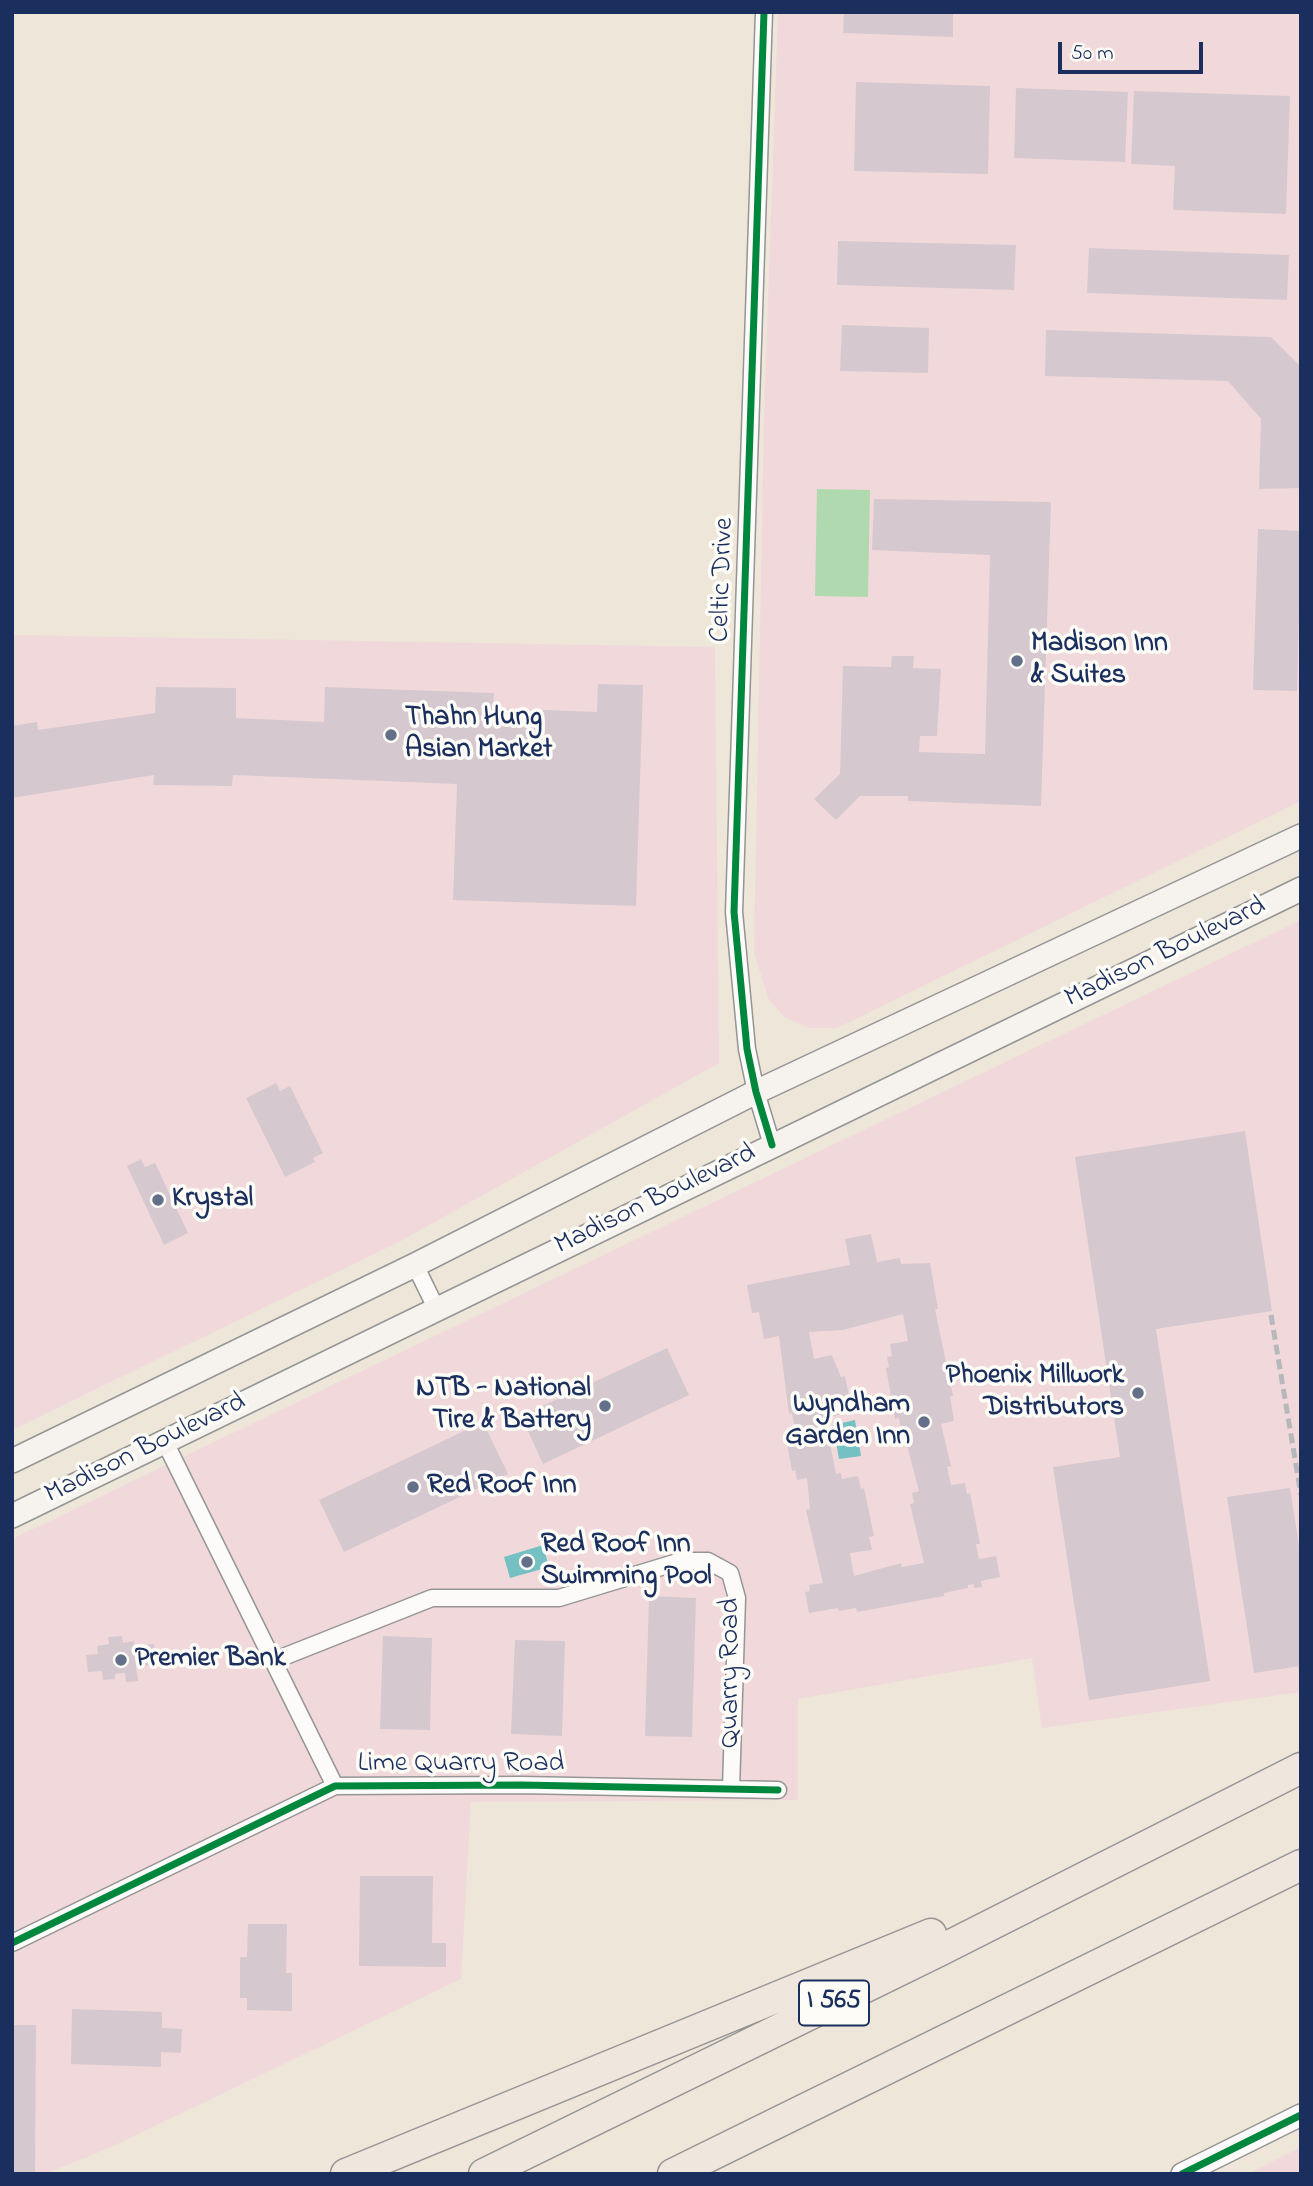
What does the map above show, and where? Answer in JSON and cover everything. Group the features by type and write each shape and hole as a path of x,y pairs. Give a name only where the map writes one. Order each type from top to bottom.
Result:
{"highway":[{"name":"I 565","path":"484,2174 939,1951 1301,1768"},
{"path":"346,2174 970,1918 1182,1827"},
{"path":"673,2174 1301,1865"}],"main road":[{"name":"Madison Boulevard","path":"12,1461 415,1265 756,1092 1301,836"},
{"name":"Madison Boulevard","path":"12,1516 1301,889"},
{"path":"1194,940 1274,918 1301,906"}],"street":[{"name":"Celtic Drive","path":"764,12 734,912 746,1036 756,1092 772,1145"},
{"path":"415,1265 436,1308"},
{"path":"164,1440 335,1786"},
{"name":"Quarry Road","path":"273,1661 432,1598 559,1598 681,1561 708,1561 730,1573 737,1598 731,1789"},
{"name":"Lime Quarry Road","path":"12,1943 335,1786 521,1785 778,1790"},
{"path":"1182,2174 1301,2115"}],"shaded area":[{"path":"778,12 1301,12 1301,801 837,1028 809,1028 784,1017 768,998 754,952 764,417"},
{"path":"12,635 715,647 719,1063 399,1242 12,1430"},
{"path":"1301,920 1301,1692 1042,1728 1032,1658 798,1699 798,1800 471,1802 461,1979 109,2148 45,2174 12,2174 12,1539"},
{"path":"1301,2147 1301,2174 1248,2174 1283,2156"}],"green space":[{"path":"817,489 870,490 868,597 815,596"}],"water":[{"path":"855,1420 861,1456 839,1459 833,1425"},
{"name":"Red Roof Inn Swimming Pool","path":"543,1545 549,1567 510,1578 504,1557"}],"building":[{"path":"844,12 953,12 953,37 843,33"},
{"path":"856,82 990,86 988,174 854,171"},
{"path":"1016,88 1128,92 1125,162 1014,158"},
{"path":"1134,91 1290,96 1286,214 1173,210 1175,166 1131,164"},
{"path":"838,241 1016,245 1014,290 837,285"},
{"path":"1089,248 1289,255 1287,300 1087,293"},
{"path":"842,325 929,328 928,373 840,371"},
{"path":"1046,330 1271,337 1301,367 1301,488 1259,489 1261,419 1228,381 1045,376"},
{"name":"Madison Inn & Suites","path":"874,499 1051,502 1041,806 908,801 908,796 860,796 836,820 814,799 840,774 843,666 891,667 892,656 914,656 913,668 941,669 937,736 920,736 919,752 985,754 990,555 872,550"},
{"path":"1258,529 1301,531 1297,691 1253,690"},
{"path":"598,684 643,685 636,906 453,900 457,784 233,775 232,786 153,785 154,775 12,798 12,726 37,722 38,730 155,713 156,687 236,688 236,718 324,722 325,687 494,693 493,708 597,712"},
{"path":"276,1083 280,1091 290,1086 323,1153 313,1158 315,1162 285,1177 246,1098"},
{"name":"Phoenix Millwork Distributors","path":"1245,1131 1272,1311 1156,1329 1210,1681 1089,1700 1053,1467 1120,1457 1075,1157"},
{"name":"Krystal","path":"141,1159 145,1167 155,1163 188,1233 164,1245 127,1166"},
{"name":"Wyndham Garden Inn","path":"871,1234 877,1262 900,1258 901,1264 930,1263 938,1309 935,1309 953,1396 950,1396 954,1421 941,1424 951,1466 947,1467 951,1485 965,1483 967,1494 970,1493 980,1544 976,1544 979,1559 996,1556 1000,1577 981,1581 982,1587 974,1588 974,1584 968,1585 968,1588 944,1593 944,1596 857,1612 856,1608 839,1611 838,1608 809,1613 805,1592 810,1591 809,1585 823,1583 806,1510 810,1509 807,1478 797,1480 795,1470 792,1471 787,1443 791,1443 789,1432 799,1430 798,1424 794,1424 792,1413 789,1414 779,1336 764,1339 759,1312 752,1313 747,1285 850,1265 845,1239","holes":["903,1314 908,1341 890,1344 892,1356 887,1357 889,1367 886,1368 895,1419 899,1418 901,1430 908,1429 911,1444 907,1445 919,1491 912,1493 914,1503 910,1504 924,1563 902,1567 901,1563 854,1576 850,1553 872,1550 869,1537 874,1536 864,1488 861,1489 858,1476 842,1479 841,1473 836,1474 825,1418 848,1413 845,1396 849,1396 845,1376 841,1377 832,1355 814,1359 809,1332 843,1330"]},
{"name":"NTB - National Tire & Battery","path":"667,1348 689,1395 543,1464 521,1416"},
{"name":"Red Roof Inn","path":"483,1422 508,1474 344,1552 319,1500"},
{"path":"1290,1488 1301,1559 1301,1666 1254,1673 1227,1497"},
{"path":"649,1596 696,1598 692,1737 645,1736"},
{"name":"Premier Bank","path":"122,1636 123,1643 134,1641 134,1646 154,1644 157,1664 136,1667 138,1681 126,1682 125,1673 115,1674 115,1679 103,1680 102,1671 88,1672 86,1655 98,1654 97,1646 109,1644 108,1637"},
{"path":"383,1636 432,1638 430,1730 380,1729"},
{"path":"515,1640 565,1641 562,1736 511,1734"},
{"path":"360,1876 433,1876 432,1943 446,1943 446,1967 359,1966"},
{"path":"248,1924 287,1924 286,1973 292,1973 292,2011 247,2010 247,1998 240,1998 240,1957 247,1957"},
{"path":"72,2009 162,2012 162,2028 182,2029 181,2053 161,2052 161,2067 71,2064"},
{"path":"12,2025 36,2025 35,2174 12,2174"}],"railway":[{"path":"1271,1315 1301,1495"}],"cycle path":[{"path":"764,12 734,912 747,1049 756,1092 772,1145"},
{"path":"12,1943 335,1786 521,1785 778,1790"},
{"path":"1182,2174 1301,2115"}],"place":[{"name":"Madison Inn & Suites","path":"1017,661"},
{"name":"Thahn Hung Asian Market","path":"391,735"},
{"name":"Krystal","path":"158,1200"},
{"name":"Phoenix Millwork Distributors","path":"1138,1393"},
{"name":"NTB - National Tire & Battery","path":"605,1406"},
{"name":"Wyndham Garden Inn","path":"924,1422"},
{"name":"Red Roof Inn","path":"413,1487"},
{"name":"Red Roof Inn Swimming Pool","path":"527,1562"},
{"name":"Premier Bank","path":"121,1660"}]}
